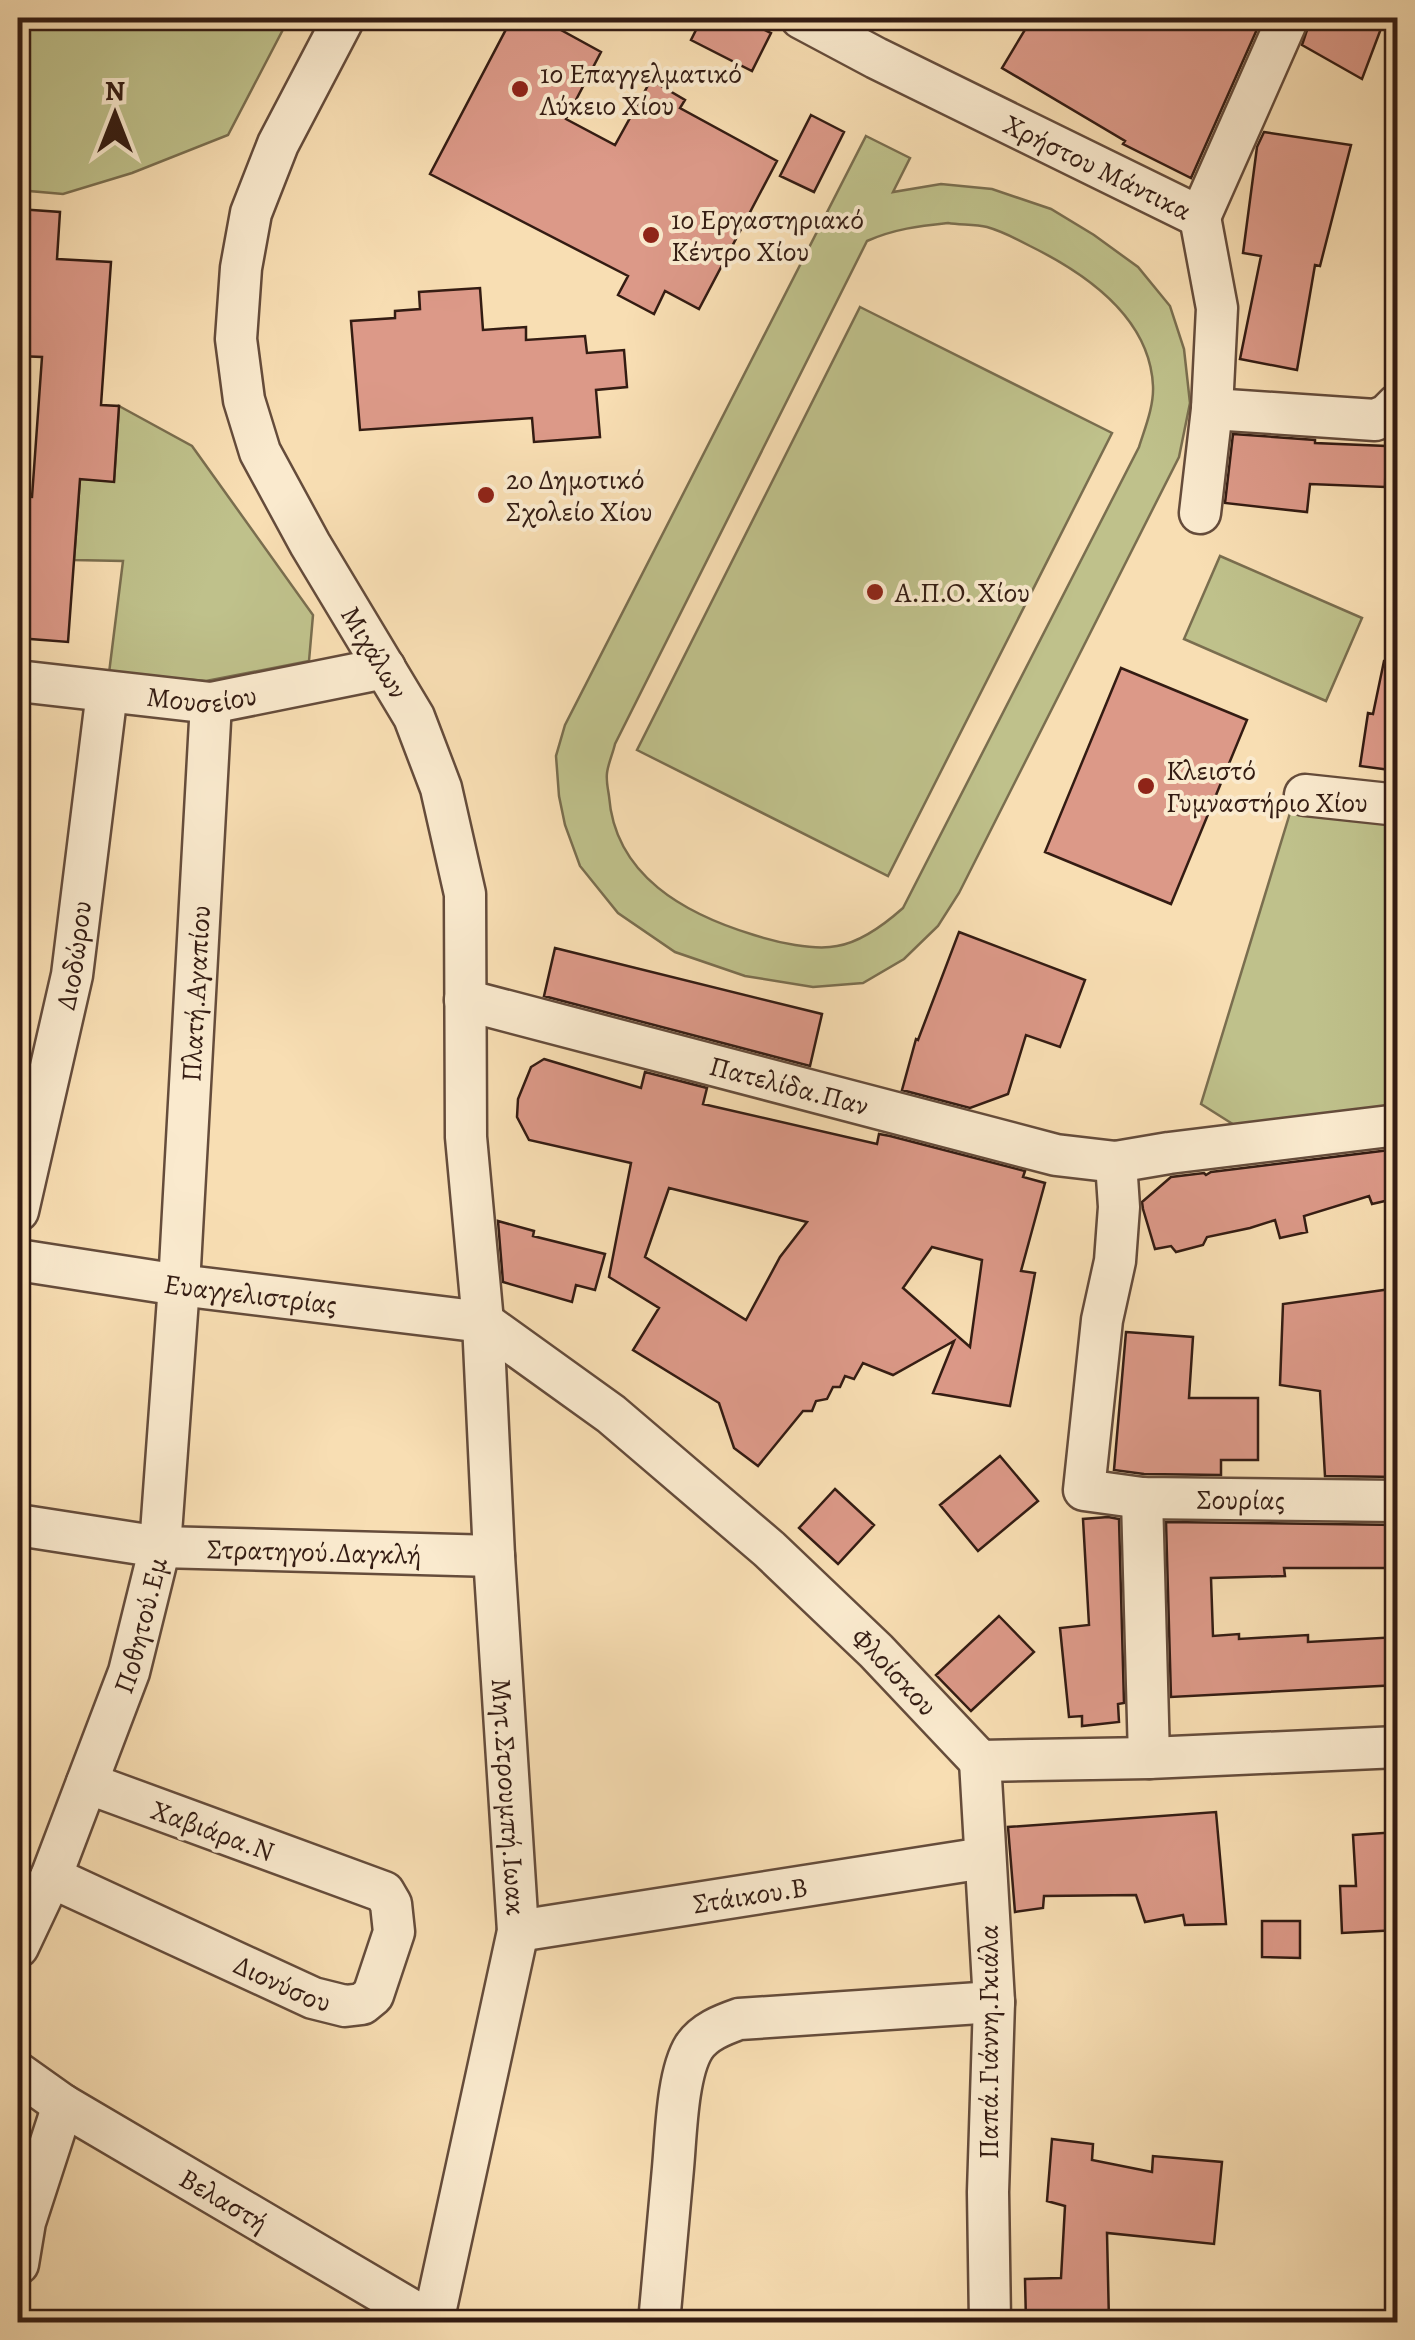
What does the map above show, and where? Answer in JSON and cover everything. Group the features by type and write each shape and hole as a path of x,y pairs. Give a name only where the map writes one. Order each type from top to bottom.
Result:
{"street":[{"name":"Μιχάλων","path":"344,18 278,144 251,213 237,300 236,339 244,400 260,452 414,717 455,844 465,894 466,1137 483,1322"},
{"name":"Χρήστου Μάντικα","path":"802,18 1200,217 1288,18"},
{"path":"1200,217 1217,308 1212,410 1200,513"},
{"path":"1212,410 1375,420 1398,404"},
{"name":"Μουσείου","path":"18,681 211,703 385,668"},
{"name":"Διοδώρου","path":"18,1211 72,974 107,692"},
{"name":"Πλατή.Αγαπίου","path":"179,1285 211,703"},
{"path":"1305,795 1398,805"},
{"name":"Πατελίδα.Παν","path":"465,1000 1056,1155 1116,1162 1398,1125"},
{"name":"Σουρίας","path":"1116,1162 1119,1206 1115,1261 1102,1320 1084,1490 1142,1498 1398,1501"},
{"name":"Ευαγγελιστρίας","path":"18,1260 179,1285 483,1322"},
{"name":"Ποθητού.Εμ","path":"18,1947 51,1876 129,1672 160,1547 179,1285"},
{"name":"Μητ.Στρουμπή.Ιωακ","path":"433,2322 518,1932 483,1322"},
{"name":"Φλοίσκου","path":"483,1322 612,1414 769,1549 876,1651 980,1762"},
{"path":"1142,1498 1149,1758"},
{"name":"Στρατηγού.Δαγκλή","path":"18,1524 160,1547 494,1556"},
{"path":"980,1762 1398,1746"},
{"name":"Παπά.Γιάννη.Γκιάλα","path":"980,1762 994,2002 988,2192 990,2322"},
{"name":"Χαβιάρα.Ν","path":"87,1783 339,1876"},
{"name":"Στάικου.Β","path":"518,1932 984,1858"},
{"name":"Διονύσου","path":"51,1876 314,1998 345,2006 362,2004 373,1995 394,1932 394,1919 384,1892 339,1876"},
{"path":"660,2322 678,2106 686,2066 705,2035 739,2020 994,2002"},
{"name":"Βελαστή","path":"18,2072 63,2105 433,2322"},
{"path":"18,2264 21,2221 63,2105"}],"green space":[{"path":"18,18 289,18 228,135 132,173 63,194 18,190"},
{"path":"866,136 910,158 893,192 941,184 992,189 1051,209 1138,267 1170,306 1184,349 1190,403 1179,457 959,893 938,926 904,959 863,983 813,987 745,976 675,952 618,913 580,866 565,825 556,756 565,725","holes":["948,223 987,227 1014,238 1072,270 1111,301 1140,339 1149,362 1151,409 1139,447 903,908 873,932 846,944 817,947 773,940 703,916 658,888 639,870 624,849 614,824 608,766 615,744 867,241 907,229"]},
{"name":"Α.Π.Ο. Χίου","path":"860,307 1112,433 888,876 637,750"},
{"path":"119,406 192,446 313,615 309,661 206,681 109,673 123,561 74,560 80,479 114,481"},
{"path":"1220,556 1362,618 1326,701 1184,639"},
{"path":"1290,813 1397,825 1397,1108 1239,1128 1201,1104"}],"building":[{"path":"512,18 539,18 601,52 566,119 615,145 651,80 685,100 680,108 777,161 699,309 665,291 654,314 618,295 628,276 430,174"},
{"path":"702,18 740,18 771,33 752,71 691,40"},
{"path":"1032,18 1262,18 1191,178 1123,144 1125,141 1002,68"},
{"path":"1311,18 1385,18 1362,79 1302,45"},
{"path":"811,115 844,132 814,192 780,176"},
{"path":"1264,132 1351,145 1320,266 1315,265 1297,370 1240,359 1261,256 1243,253 1257,147"},
{"path":"18,209 60,212 57,259 111,262 101,405 119,406 114,482 80,479 68,642 18,638 18,496 32,497 42,357 18,356"},
{"path":"480,288 483,330 526,327 526,340 585,336 587,353 624,350 627,387 596,390 600,437 534,442 532,418 360,430 351,321 395,318 395,311 420,309 419,292"},
{"path":"1233,434 1386,446 1385,487 1310,484 1307,512 1225,503"},
{"path":"1384,661 1398,662 1398,771 1360,766 1368,713 1373,714"},
{"name":"Κλειστό Γυμναστήριο Χίου","path":"1121,668 1247,720 1171,904 1045,852"},
{"path":"959,932 1085,980 1060,1047 1026,1035 1008,1094 970,1108 902,1090 916,1039"},
{"path":"555,948 822,1014 810,1066 544,996"},
{"path":"544,1059 641,1088 645,1072 707,1088 703,1104 877,1144 879,1134 890,1136 1025,1171 1023,1177 1045,1183 1021,1271 1035,1273 1010,1406 933,1393 954,1341 893,1375 863,1363 854,1379 845,1376 827,1399 816,1401 812,1411 803,1411 758,1466 734,1448 719,1403 633,1350 659,1308 609,1277 631,1163 529,1140 517,1117 518,1099 531,1067","holes":["669,1188 807,1222 780,1257 746,1320 645,1257","932,1247 982,1260 970,1347 903,1288"]},
{"path":"1398,1149 1398,1198 1372,1204 1369,1196 1304,1216 1307,1232 1280,1238 1275,1220 1207,1237 1203,1245 1176,1252 1171,1246 1155,1249 1142,1202 1171,1177"},
{"path":"498,1221 534,1231 533,1236 605,1254 595,1290 576,1285 572,1302 503,1282"},
{"path":"1398,1288 1398,1477 1325,1476 1320,1391 1280,1385 1283,1304"},
{"path":"1126,1332 1193,1337 1189,1398 1258,1398 1258,1460 1221,1460 1221,1475 1114,1470"},
{"path":"1000,1456 1038,1501 978,1551 940,1505"},
{"path":"835,1489 874,1525 838,1564 799,1528"},
{"path":"1083,1519 1119,1519 1124,1703 1118,1704 1119,1722 1082,1726 1082,1716 1069,1717 1060,1628 1089,1625"},
{"path":"1166,1522 1398,1525 1398,1568 1284,1568 1285,1576 1211,1578 1213,1636 1239,1634 1239,1639 1308,1635 1308,1642 1398,1637 1398,1685 1171,1697"},
{"path":"999,1616 1034,1652 971,1711 936,1675"},
{"path":"1216,1812 1226,1924 1185,1925 1183,1915 1145,1922 1136,1895 1044,1896 1043,1908 1015,1912 1008,1827"},
{"path":"1398,1832 1398,1930 1342,1933 1340,1886 1356,1886 1353,1835"},
{"path":"1262,1921 1300,1921 1300,1958 1262,1957"},
{"path":"1052,2139 1093,2144 1092,2160 1152,2172 1153,2156 1222,2162 1214,2244 1107,2233 1109,2322 1026,2322 1025,2279 1061,2278 1065,2206 1047,2201"}],"place":[{"name":"1ο Επαγγελματικό Λύκειο Χίου","path":"520,89"},
{"name":"1ο Εργαστηριακό Κέντρο Χίου","path":"651,235"},
{"name":"2o Δημοτικό Σχολείο Χίου","path":"486,495"},
{"name":"Α.Π.Ο. Χίου","path":"875,592"},
{"name":"Κλειστό Γυμναστήριο Χίου","path":"1146,786"}]}
